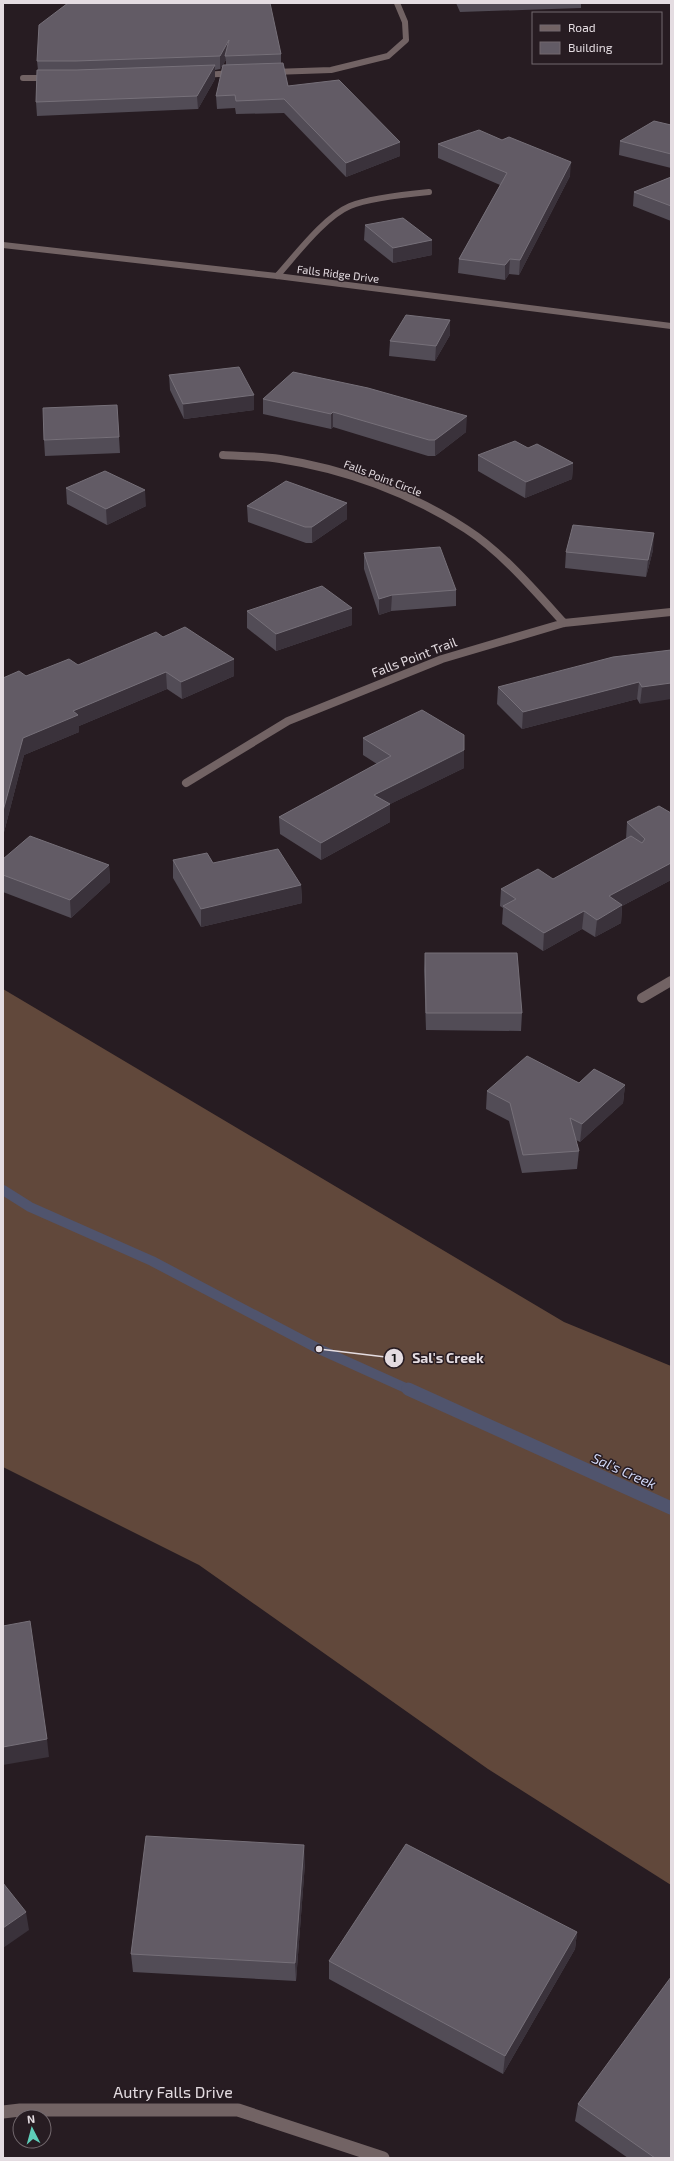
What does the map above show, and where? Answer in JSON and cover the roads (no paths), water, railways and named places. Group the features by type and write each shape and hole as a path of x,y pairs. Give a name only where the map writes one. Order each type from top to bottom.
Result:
{"street":[{"path":"267,72 331,70 388,56 406,40 405,22 397,3"},
{"path":"196,75 244,73"},
{"path":"23,78 61,79"},
{"path":"277,276 323,225 350,206 403,194 429,192"},
{"name":"Falls Ridge Drive","path":"3,245 277,276 671,326"},
{"name":"Falls Point Circle","path":"223,455 287,460 347,474 412,499 467,529 518,572 564,623"},
{"name":"Falls Point Trail","path":"186,783 288,721 442,658 564,623 671,612"},
{"path":"642,998 671,981"},
{"name":"Autry Falls Drive","path":"3,2112 20,2110 238,2110 383,2158"}],"waterway":[{"name":"Sal's Creek","path":"3,1190 30,1207 152,1261 319,1349 410,1390"},
{"name":"Sal's Creek","path":"408,1389 671,1508"}],"place":[{"name":"Sal's Creek","path":"319,1349"}]}
